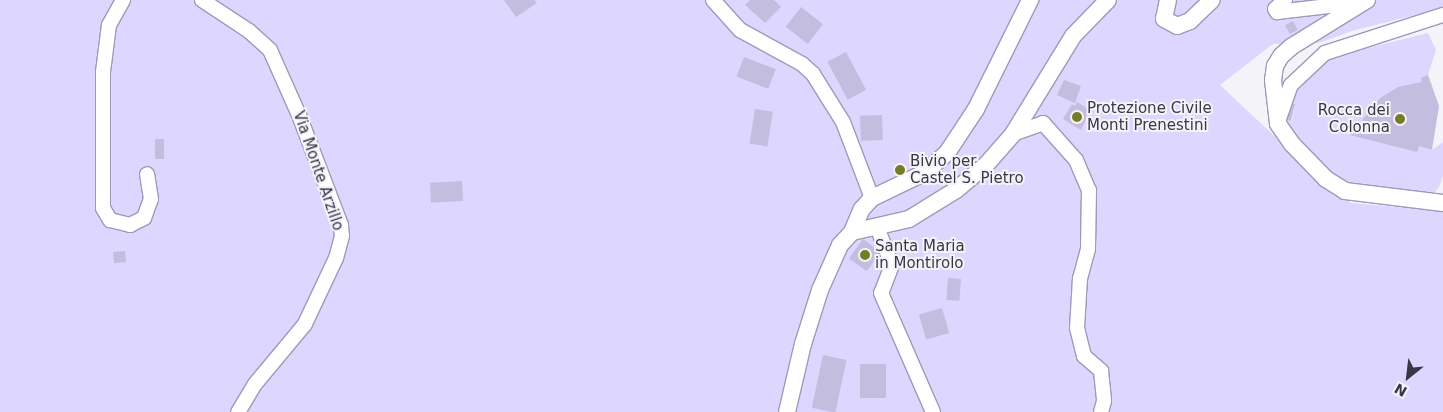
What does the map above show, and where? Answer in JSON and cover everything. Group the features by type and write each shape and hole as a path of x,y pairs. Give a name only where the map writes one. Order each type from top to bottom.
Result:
{"street":[{"path":"123,0 109,26 103,72 103,208 110,220 130,225 144,218 151,199 147,174"},
{"name":"Via Monte Arzillo","path":"202,0 248,31 270,50 299,115 341,225 342,236 336,258 305,324 255,384 238,412"},
{"path":"712,0 740,30 802,64 813,74 843,122 872,198"},
{"path":"787,412 794,378 820,290 840,245 852,232 862,209 872,198 924,173 947,153 976,109 1030,0"},
{"path":"852,232 909,219 956,190 985,166 1013,134 1062,51 1083,23 1108,0"},
{"path":"1168,0 1164,19 1177,26 1190,21 1212,0"},
{"path":"1285,0 1275,9 1277,12 1365,1"},
{"path":"1365,1 1291,47 1277,61 1273,86 1278,124 1292,144 1326,179 1345,191 1443,203"},
{"path":"1278,124 1291,85 1325,54 1443,15"},
{"path":"1013,134 1043,123 1076,160 1089,190 1088,249 1079,285 1077,328 1084,356 1100,371 1104,401 1102,412"},
{"path":"877,227 892,266 881,293 933,412"}],"shaded area":[{"path":"0,0 1443,0 1443,8 1352,31 1319,43 1273,44 1220,85 1336,194 1352,203 1443,211 1443,412 0,412"},
{"path":"1428,33 1436,50 1428,75 1439,106 1432,138 1419,146 1432,150 1443,142 1443,176 1439,187 1435,192 1362,191 1332,177 1310,157 1284,119 1292,121 1295,104 1287,102 1322,64 1335,56"}],"building":[{"path":"504,0 534,0 537,3 516,17"},
{"path":"750,0 774,0 781,7 765,23 745,5"},
{"path":"801,7 823,24 808,44 786,27"},
{"path":"1293,21 1298,30 1290,34 1285,25"},
{"path":"846,52 866,90 848,100 827,62"},
{"path":"744,57 776,69 768,89 736,77"},
{"name":"Rocca dei Colonna","path":"1428,75 1439,106 1432,150 1419,146 1417,152 1350,135 1380,98 1398,87 1422,82 1421,78"},
{"name":"Protezione Civile Monti Prenestini","path":"1064,80 1081,86 1075,103 1057,95"},
{"name":"Protezione Civile Monti Prenestini","path":"1077,102 1090,110 1081,130 1063,119 1072,104 1075,106"},
{"path":"1287,102 1295,104 1291,121 1284,119"},
{"path":"755,109 773,112 767,146 750,144"},
{"path":"882,115 883,140 861,141 860,116"},
{"path":"155,139 164,139 164,159 155,159"},
{"path":"462,181 463,201 431,203 430,183"},
{"name":"Santa Maria in Montirolo","path":"863,239 881,252 867,271 849,258"},
{"path":"125,251 126,262 114,263 113,252"},
{"path":"948,278 961,279 959,301 946,300"},
{"path":"942,308 949,333 926,340 919,315"},
{"path":"823,355 846,360 835,412 812,408"},
{"path":"860,364 886,364 886,398 860,398"}],"place":[{"name":"Protezione Civile Monti Prenestini","path":"1077,117"},
{"name":"Rocca dei Colonna","path":"1400,119"},
{"name":"Bivio per Castel S. Pietro","path":"900,170"},
{"name":"Santa Maria in Montirolo","path":"865,255"}]}
